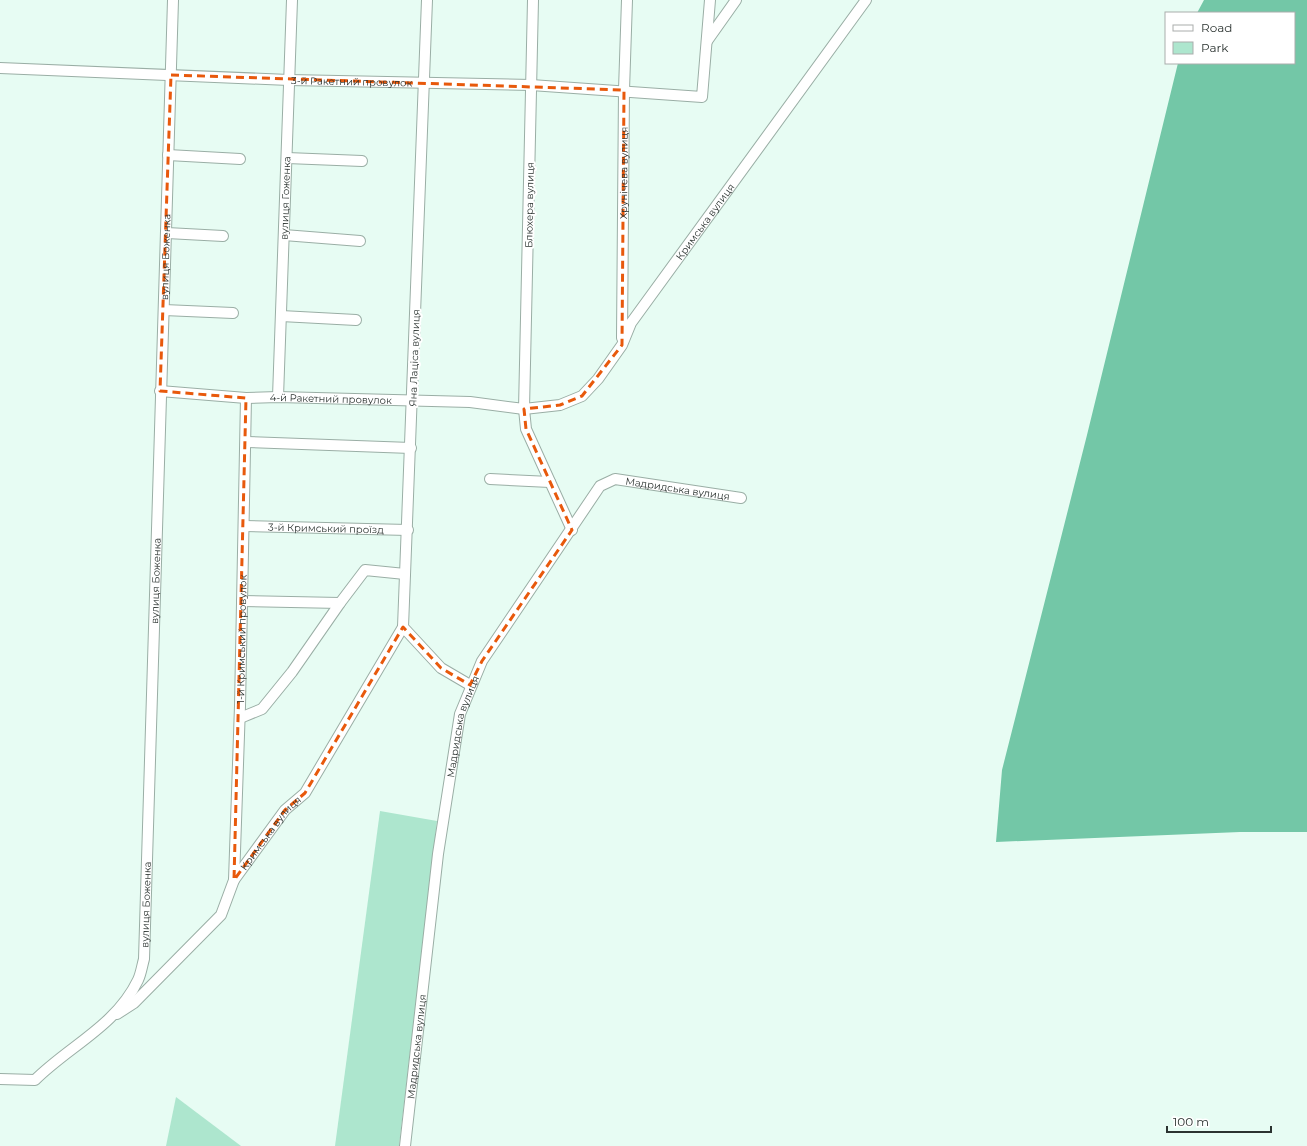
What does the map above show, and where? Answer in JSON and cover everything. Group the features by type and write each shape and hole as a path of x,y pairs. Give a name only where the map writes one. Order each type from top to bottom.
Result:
{"street":[{"name":"вулиця Боженка","path":"0,1079 35,1080 50,1065 96,1032 113,1016 138,980 144,959 173,0"},
{"name":"вулиця Гоженка","path":"278,397 292,0"},
{"name":"Яна Лаціса вулиця","path":"403,627 408,530 427,0"},
{"name":"Блюхера вулиця","path":"533,0 524,409 526,429 572,530"},
{"name":"Хрунічева вулиця","path":"622,345 624,90 627,0"},
{"path":"706,42 710,0"},
{"path":"706,42 736,0"},
{"name":"Кримська вулиця","path":"524,409 560,405 582,396 612,363 622,345 631,323 866,0"},
{"name":"3-й Ракетний провулок","path":"0,68 289,80 531,85 624,90 702,97 706,42"},
{"path":"168,155 240,159"},
{"path":"287,158 362,161"},
{"path":"167,233 223,236"},
{"path":"284,234 360,240"},
{"path":"164,310 233,313"},
{"path":"281,316 356,320"},
{"name":"4-й Ракетний провулок","path":"160,391 246,398 278,397 470,402 524,409"},
{"name":"1-й Кримський провулок","path":"234,880 240,718 246,398"},
{"path":"246,442 411,448"},
{"path":"490,479 550,482"},
{"name":"Мадридська вулиця","path":"405,1146 438,854 460,714 470,685 482,661 572,530 600,486 615,479 741,498"},
{"name":"3-й Кримський проїзд","path":"244,526 408,530"},
{"path":"240,718 262,708 292,672 365,570 405,574"},
{"path":"242,601 340,603"},
{"path":"403,627 441,668 470,685"},
{"name":"Кримська вулиця","path":"113,1016 134,1003 221,915 234,880 285,810 305,792 403,627"}],"highlighted area":[{"path":"171,75 624,90 622,345 582,396 560,405 524,409 526,429 572,530 482,661 470,685 441,668 403,627 305,793 285,810 234,880 246,398 160,391"}],"green space":[{"path":"1204,0 1307,0 1307,832 1240,832 996,842 1002,770 1087,435 1178,64 1295,64 1295,12 1198,12"},
{"path":"380,811 437,821 399,1146 335,1146"},
{"path":"176,1097 241,1146 166,1146"}]}
